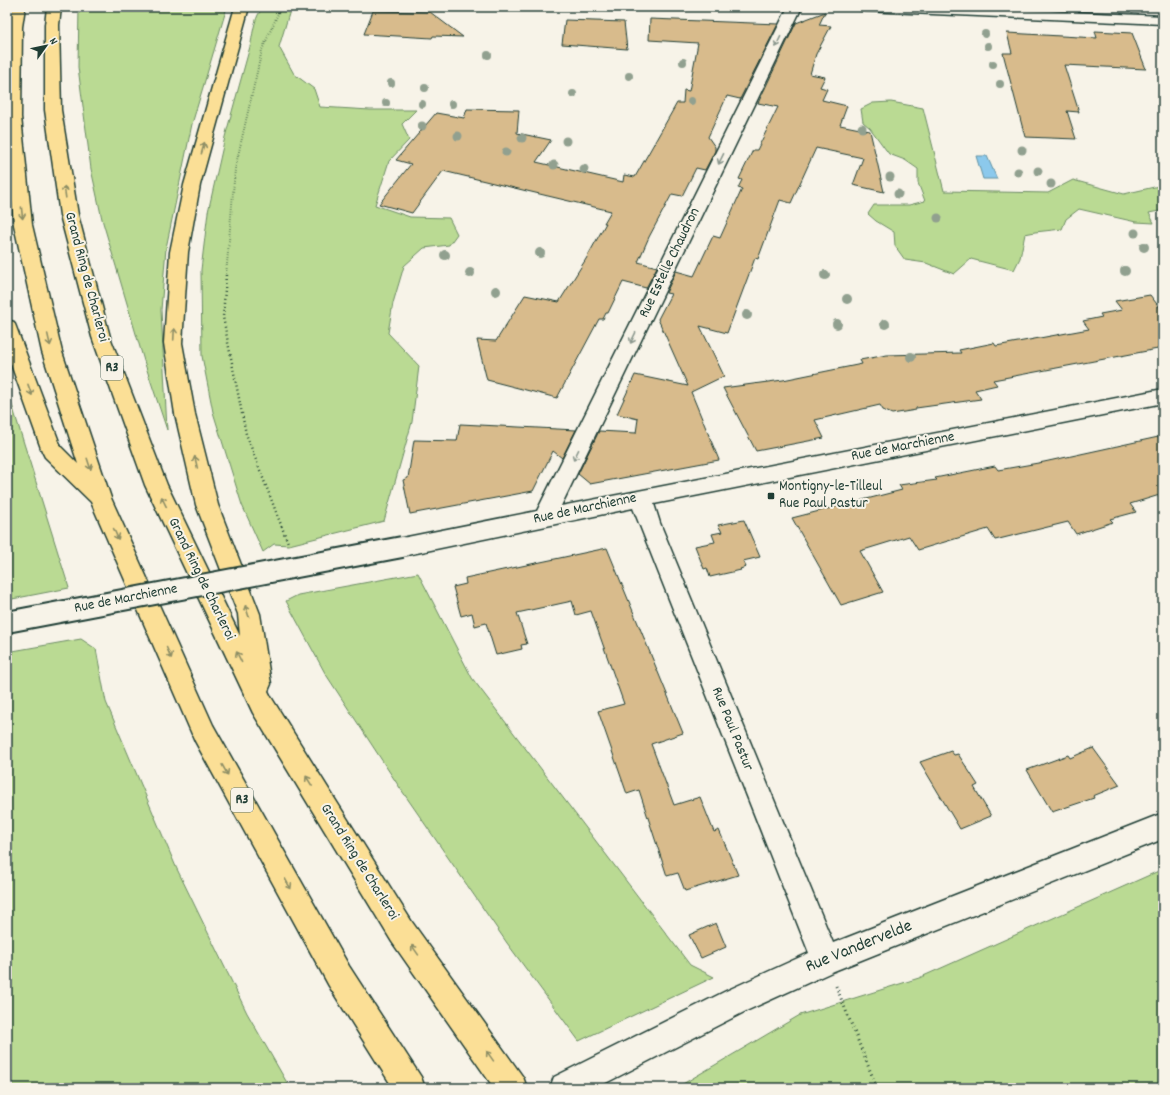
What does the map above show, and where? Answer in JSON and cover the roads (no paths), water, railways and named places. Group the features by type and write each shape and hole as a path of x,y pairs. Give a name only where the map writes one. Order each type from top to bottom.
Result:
{"highway":[{"name":"R3","path":"18,7 15,27 13,117 23,225 52,352 100,498 204,732 339,976 410,1088"},
{"name":"Grand Ring de Charleroi","path":"54,7 52,25 53,110 69,215 100,337 156,485 262,705 402,932 512,1088"},
{"path":"242,7 192,185 179,252 173,343 185,414 207,505 249,614 262,705"},
{"path":"7,327 52,451 100,498"}],"street":[{"name":"Rue Estelle Chaudron","path":"544,518 795,7"},
{"path":"866,7 1163,20"},
{"name":"Rue de Marchienne","path":"7,622 402,547 641,498 1163,396"},
{"name":"Rue Paul Pastur","path":"641,498 648,523 826,960"},
{"name":"Rue Vandervelde","path":"565,1088 736,1001 826,960 1163,826"}],"water":[{"path":"976,156 987,156 997,179 983,179"}],"place":[{"name":"Montigny-le-Tilleul Rue Paul Pastur","path":"771,496"}]}
